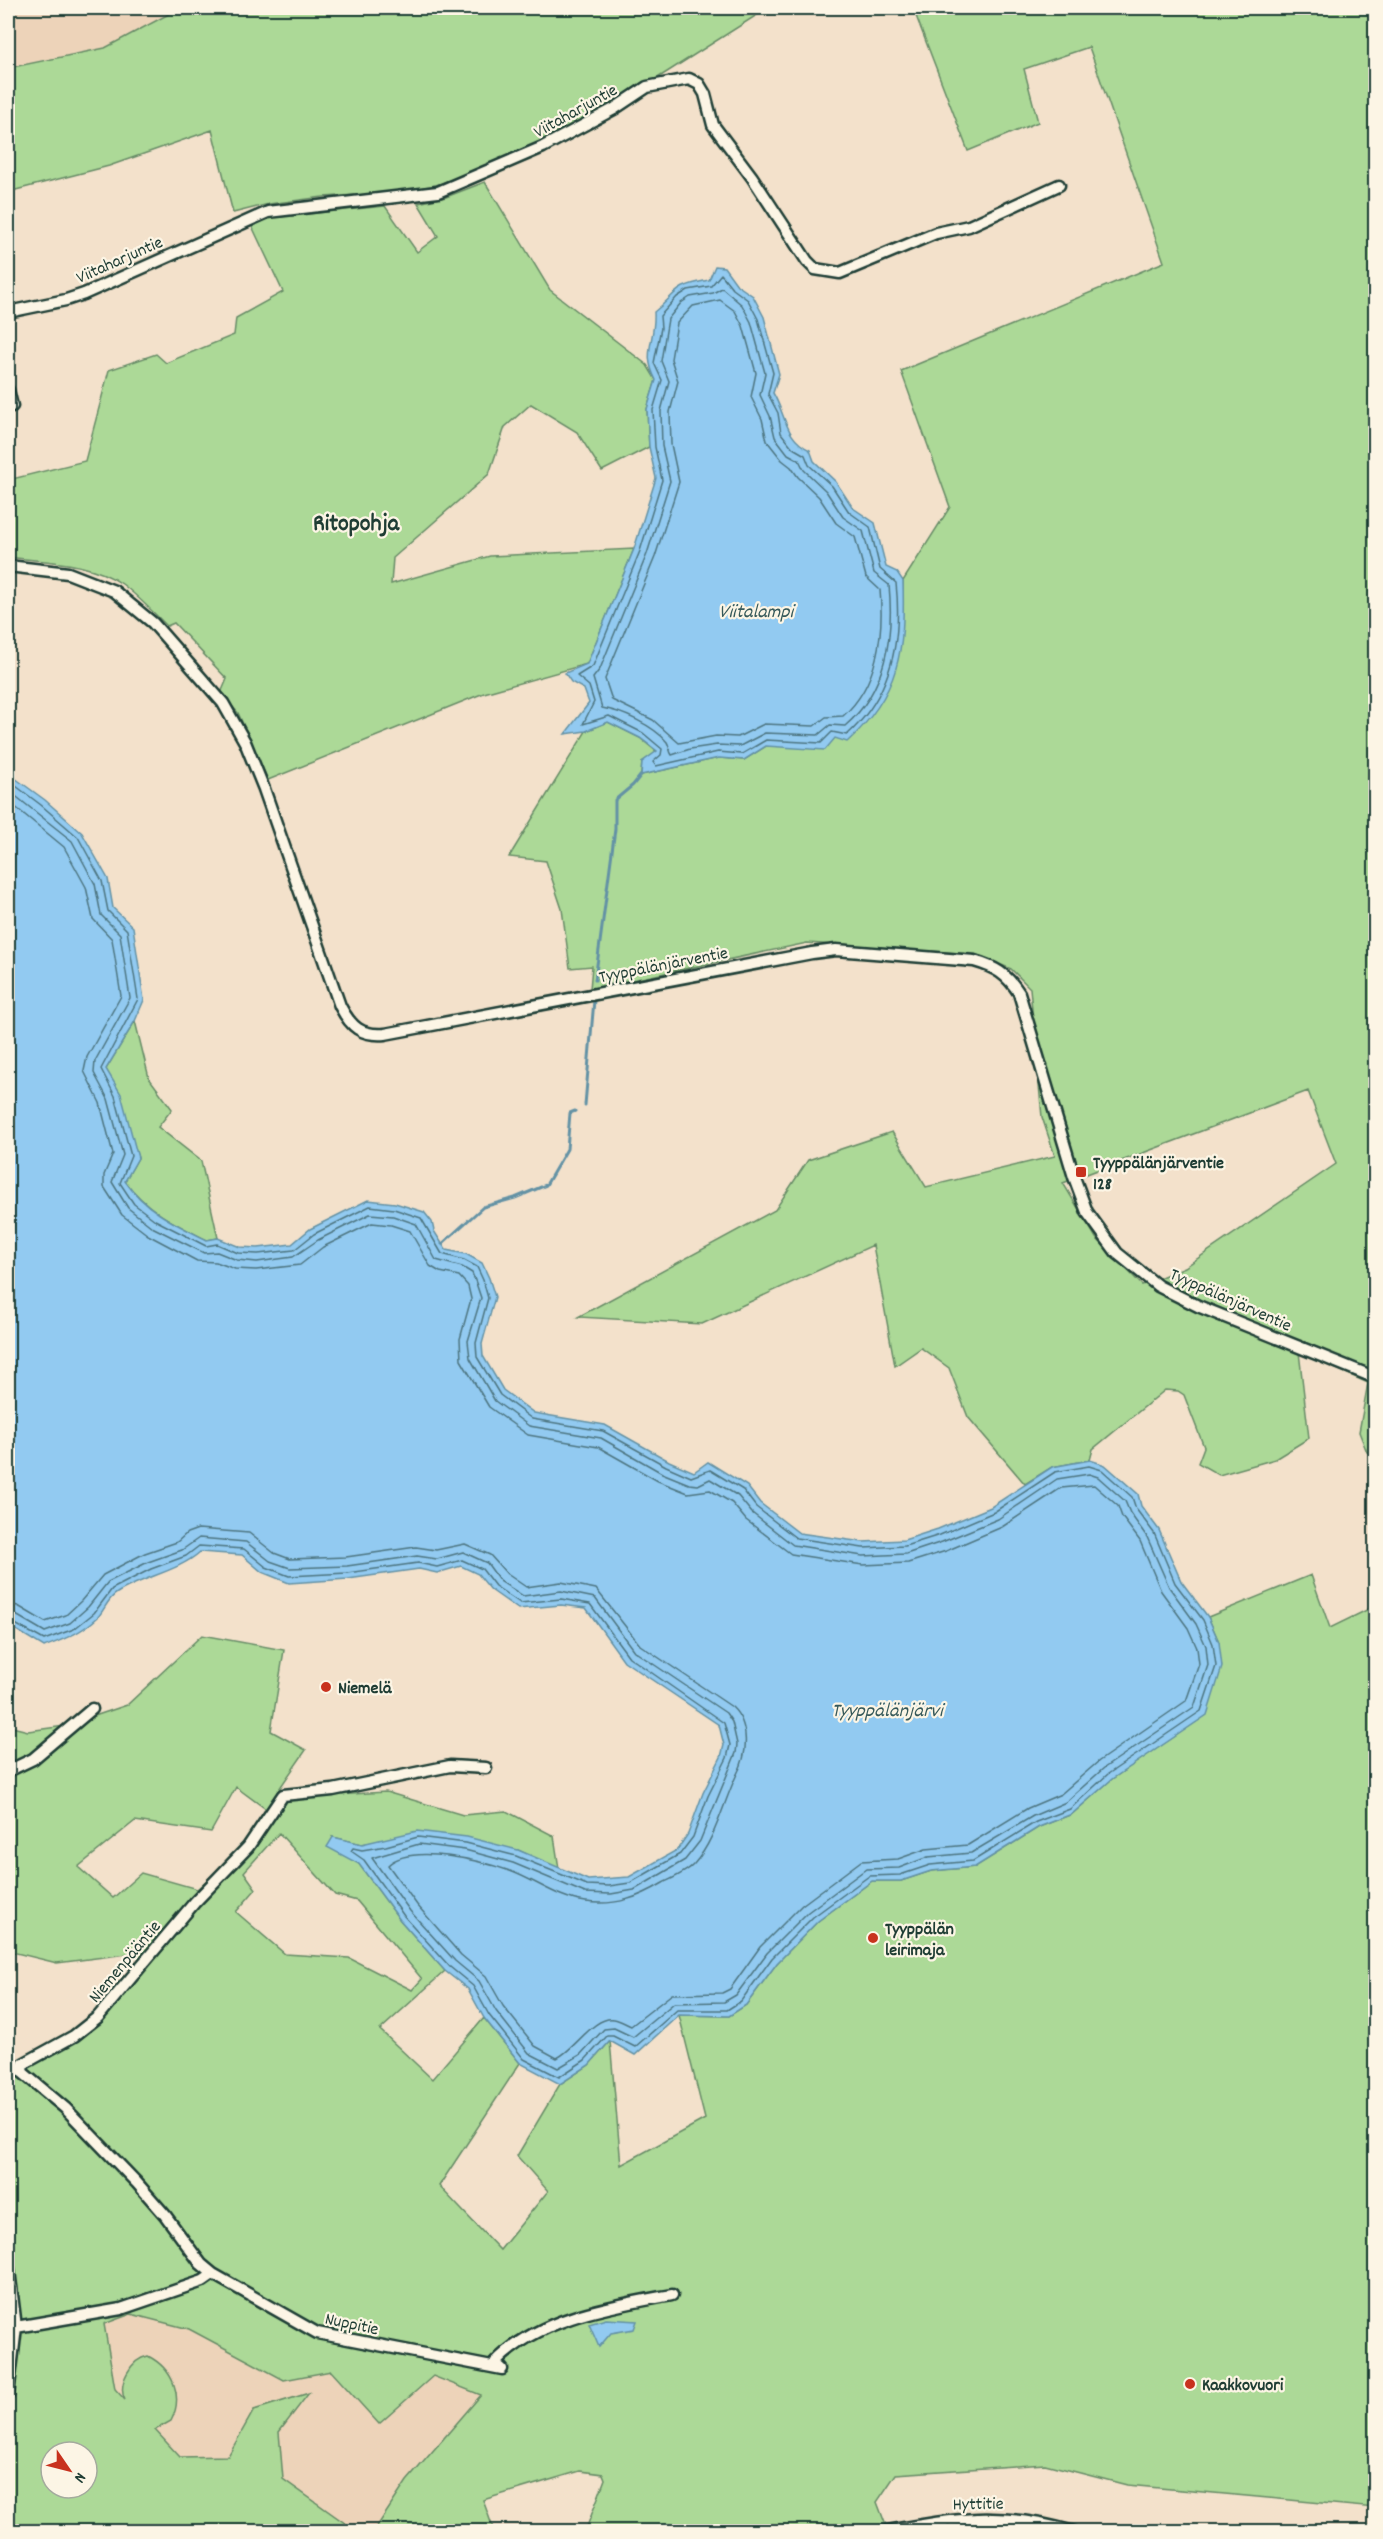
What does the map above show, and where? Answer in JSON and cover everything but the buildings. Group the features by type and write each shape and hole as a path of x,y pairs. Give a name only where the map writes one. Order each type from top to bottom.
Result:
{"street":[{"name":"Viitaharjuntie","path":"8,312 84,294 268,212 438,192 471,180 543,147 614,109 647,87 678,80 689,79 699,84 705,94 713,125 752,177 790,239 815,269 826,273 840,273 936,233 969,226 1059,185"},
{"path":"8,390 12,406"},
{"name":"Tyyppälänjärventie","path":"8,566 68,573 114,591 153,623 223,703 245,742 264,789 340,1006 348,1021 359,1031 369,1035 397,1032 836,950 974,961 989,965 1001,971 1019,993 1083,1203 1100,1233 1117,1253 1158,1286 1197,1306 1376,1377"},
{"path":"8,1771 33,1760 92,1709"},
{"name":"Niemenpääntie","path":"213,2274 201,2264 137,2183 65,2108 22,2072 23,2064 74,2036 98,2017 195,1902 248,1847 283,1794 333,1790 450,1766 486,1768"},
{"path":"8,2262 16,2327 8,2395"},
{"path":"16,2327 121,2309 203,2281 213,2274"},
{"name":"Nuppitie","path":"213,2274 317,2333 502,2369 495,2363 507,2349 553,2324 672,2295"},
{"name":"Hyttitie","path":"882,2532 943,2520 987,2517 1038,2521 1074,2532"}],"shaded area":[{"path":"8,8 180,8 105,48 8,68"},
{"path":"131,2314 189,2329 284,2380 330,2371 379,2424 433,2376 482,2395 407,2481 374,2531 356,2531 283,2479 279,2432 308,2394 254,2410 228,2456 181,2457 115,2389 104,2324"}],"green space":[{"path":"180,8 768,8 634,93 544,142 479,170 436,185 390,193 323,197 269,204 233,213 212,130 109,166 8,192 8,68 105,48"},
{"path":"913,8 1375,8 1375,1453 1367,1452 1359,1432 1368,1383 1299,1352 1309,1438 1275,1459 1219,1475 1198,1463 1204,1447 1184,1395 1178,1391 1165,1390 1093,1449 1090,1460 1052,1467 1025,1484 968,1417 949,1368 921,1348 895,1366 873,1245 702,1324 578,1317 775,1210 808,1160 892,1132 926,1187 1055,1156 1042,1117 1030,988 1011,969 975,954 807,943 590,989 592,966 570,968 562,909 546,861 509,857 586,731 608,722 640,738 657,752 642,762 641,775 719,758 744,760 766,746 789,746 903,602 903,581 950,507 901,371 1164,262 1089,47 1024,69 1038,122 968,151","holes":["1308,1091 1336,1164 1185,1267 1142,1285 1096,1238 1063,1183"]},
{"path":"485,182 550,290 647,365 656,380 647,409 649,447 602,471 577,432 531,404 505,427 489,474 393,558 391,584 490,556 634,549 587,664 484,693 268,780 238,713 221,693 227,679 174,623 167,626 122,584 109,576 66,564 8,557 8,480 85,461 109,370 156,354 166,363 234,335 236,318 283,292 251,224 268,218 385,206 417,252 438,236 418,203 446,197"},
{"path":"135,1021 149,1078 172,1109 158,1127 201,1161 218,1238 207,1240 162,1216 143,1201 125,1181 138,1158 106,1069"},
{"path":"1311,1575 1330,1628 1375,1606 1375,2508 1127,2485 1045,2464 896,2474 877,2502 888,2531 585,2532 605,2479 603,2474 580,2471 483,2500 494,2531 374,2531 407,2481 481,2395 433,2376 379,2424 331,2371 284,2380 189,2329 131,2314 104,2324 115,2389 125,2400 124,2380 131,2367 142,2358 148,2356 164,2368 174,2384 175,2412 171,2421 155,2430 180,2457 228,2456 254,2410 309,2393 279,2432 283,2479 356,2531 8,2531 8,2071 89,2029 147,1965 135,1953 57,1963 8,1951 8,1726 28,1731 65,1726 127,1705 202,1635 284,1650 271,1731 306,1750 277,1792 284,1798 386,1792 463,1815 506,1811 554,1836 559,1869 518,1850 385,1840 362,1844 333,1837 359,1864 400,1920 445,1971 380,2030 432,2079 484,2018 520,2063 439,2186 500,2250 548,2191 517,2156 560,2084 589,2065 610,2041 621,2165 705,2119 679,2015 729,2016 746,2005 777,1963 818,1921 872,1881 901,1881 931,1871 975,1867 1039,1827 1072,1814 1112,1779 1206,1715 1219,1642 1208,1617","holes":["236,1787 267,1810 237,1853 197,1889 141,1873 113,1898 78,1867 135,1821 211,1832","279,1833 335,1895 357,1901 422,1979 412,1990 349,1958 285,1954 236,1912 256,1889 244,1872"]}],"water":[{"name":"Viitalampi","path":"715,266 724,267 737,285 753,296 764,317 779,374 773,393 791,433 796,440 810,450 814,461 836,482 853,508 875,523 886,567 897,572 903,581 903,629 900,650 889,688 865,724 847,742 835,738 825,750 766,746 744,760 719,758 641,775 642,762 657,751 640,738 608,722 586,731 565,734 589,703 584,689 571,682 565,673 587,664 634,549 656,478 649,447 647,409 656,380 649,354 654,312 682,288 709,280"},
{"name":"Tyyppälänjärvi","path":"8,773 45,800 82,833 108,879 113,908 133,927 144,1000 135,1021 106,1069 121,1094 138,1158 125,1181 152,1209 207,1240 218,1238 240,1247 258,1248 292,1244 310,1229 368,1200 395,1203 424,1212 432,1222 434,1231 446,1250 466,1254 482,1263 489,1278 495,1297 482,1344 483,1356 503,1390 534,1413 605,1425 669,1461 694,1472 708,1462 747,1486 760,1503 799,1533 863,1542 904,1540 991,1507 1052,1467 1090,1460 1105,1465 1138,1494 1141,1506 1159,1530 1181,1581 1208,1617 1219,1642 1222,1667 1207,1715 1112,1779 1072,1814 1039,1827 975,1867 931,1871 901,1881 872,1881 818,1921 777,1963 746,2005 729,2016 679,2015 635,2055 610,2041 589,2065 560,2084 520,2063 484,2018 468,1989 445,1971 400,1920 359,1864 327,1847 333,1837 362,1844 417,1831 467,1837 518,1850 588,1880 629,1877 677,1850 688,1834 703,1793 721,1757 724,1745 719,1725 624,1661 586,1608 561,1605 518,1609 491,1590 478,1574 461,1566 437,1573 419,1569 348,1579 289,1583 262,1572 242,1555 200,1552 182,1564 117,1593 100,1615 85,1628 44,1647 8,1625"},
{"path":"606,2319 637,2321 634,2329 611,2333 599,2347 589,2324"}],"waterway":[{"path":"595,980 615,829 615,800 641,775"},
{"path":"585,1105 594,1000"},
{"path":"442,1244 483,1207 515,1198 546,1185 567,1149 570,1113 575,1111"}],"place":[{"name":"Tyyppälänjärventie 128","path":"1081,1172"},
{"name":"Niemelä","path":"326,1687"},
{"name":"Tyyppälän leirimaja","path":"873,1938"},
{"name":"Kaakkovuori","path":"1190,2384"}],"district":[{"name":"Ritopohja","path":"356,522"}]}
